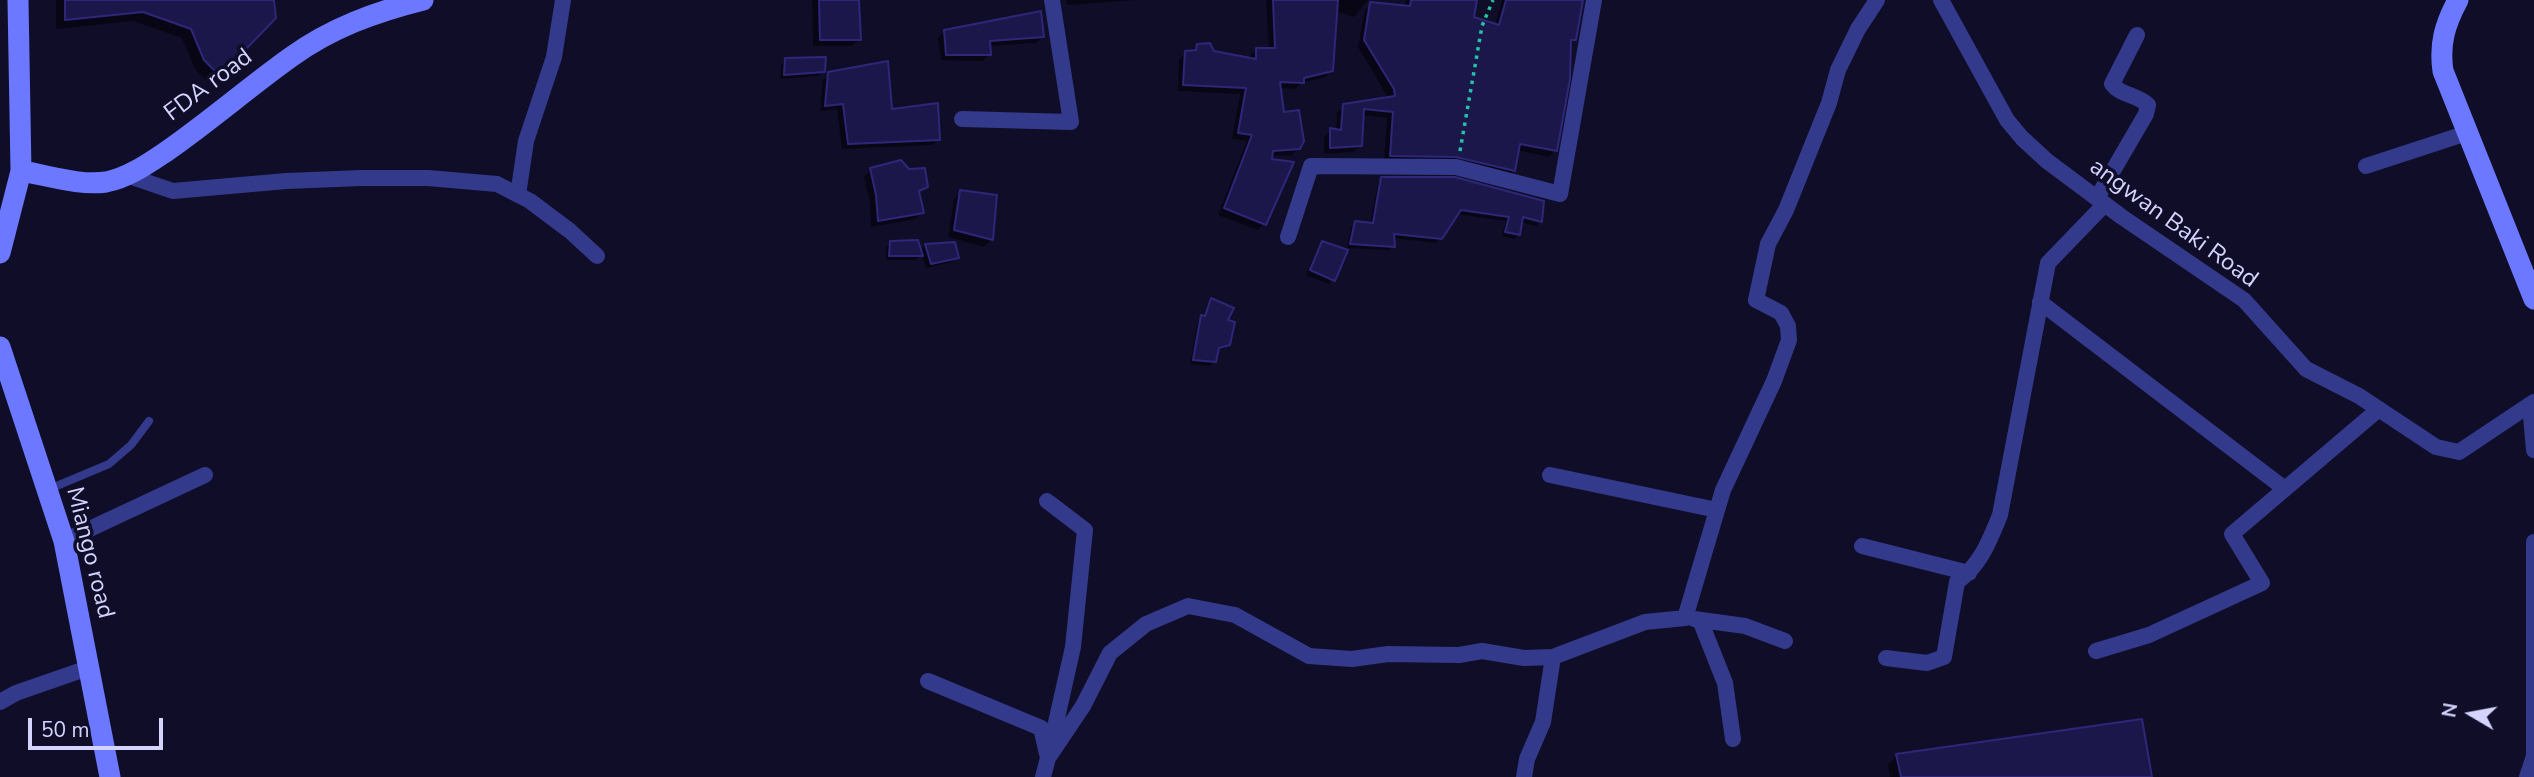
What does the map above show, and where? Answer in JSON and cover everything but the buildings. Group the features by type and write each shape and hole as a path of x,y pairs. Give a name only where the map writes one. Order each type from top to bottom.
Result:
{"street":[{"path":"0,253 21,171 18,0"},
{"name":"FDA road","path":"21,171 106,182 143,168 196,131 291,57 329,33 363,17 423,0"},
{"path":"518,195 526,141 554,57 563,0"},
{"path":"962,119 1071,122 1052,0"},
{"path":"1288,237 1311,166 1456,167 1560,194 1594,0"},
{"path":"1733,739 1725,683 1692,619 1723,490 1774,381 1789,340 1788,326 1781,313 1756,300 1768,244 1786,210 1829,103 1838,71 1858,29 1877,0"},
{"name":"angwan Baki Road","path":"1941,0 2007,120 2022,138 2047,161 2101,201 2244,300 2306,369 2379,409 2437,447 2459,452 2532,403"},
{"path":"2458,0 2443,35 2440,52 2443,71 2532,290"},
{"path":"1886,658 1927,663 1944,657 1957,582 1969,573 1985,553 2000,515 2048,263 2101,201 2146,114 2148,104 2116,90 2112,84 2137,36"},
{"path":"2365,166 2467,133"},
{"path":"126,175 173,191 286,181 428,178 497,184 530,201 570,231 597,256"},
{"path":"2040,302 2285,489"},
{"name":"Miango road","path":"0,347 64,541 110,777"},
{"path":"2532,403 2534,450"},
{"path":"2096,651 2149,635 2262,583 2232,534 2379,409"},
{"path":"64,541 205,475"},
{"path":"1550,475 1717,510"},
{"path":"1043,777 1073,647 1085,530 1047,500"},
{"path":"2527,777 2534,756 2534,542"},
{"path":"1862,546 1969,573"},
{"path":"1048,758 1083,706 1110,653 1146,624 1188,606 1235,615 1309,656 1352,659 1388,654 1459,655 1482,651 1524,658 1553,657 1644,622 1692,619 1745,626 1784,640"},
{"path":"1524,777 1527,759 1543,722 1553,657"},
{"path":"0,702 88,668"},
{"path":"928,681 1041,728 1048,758"},
{"path":"2514,777 2534,756"}],"lane":[{"path":"47,490 109,464 131,445 149,421"}],"path":[{"path":"1456,167 1482,26 1493,0"}]}
